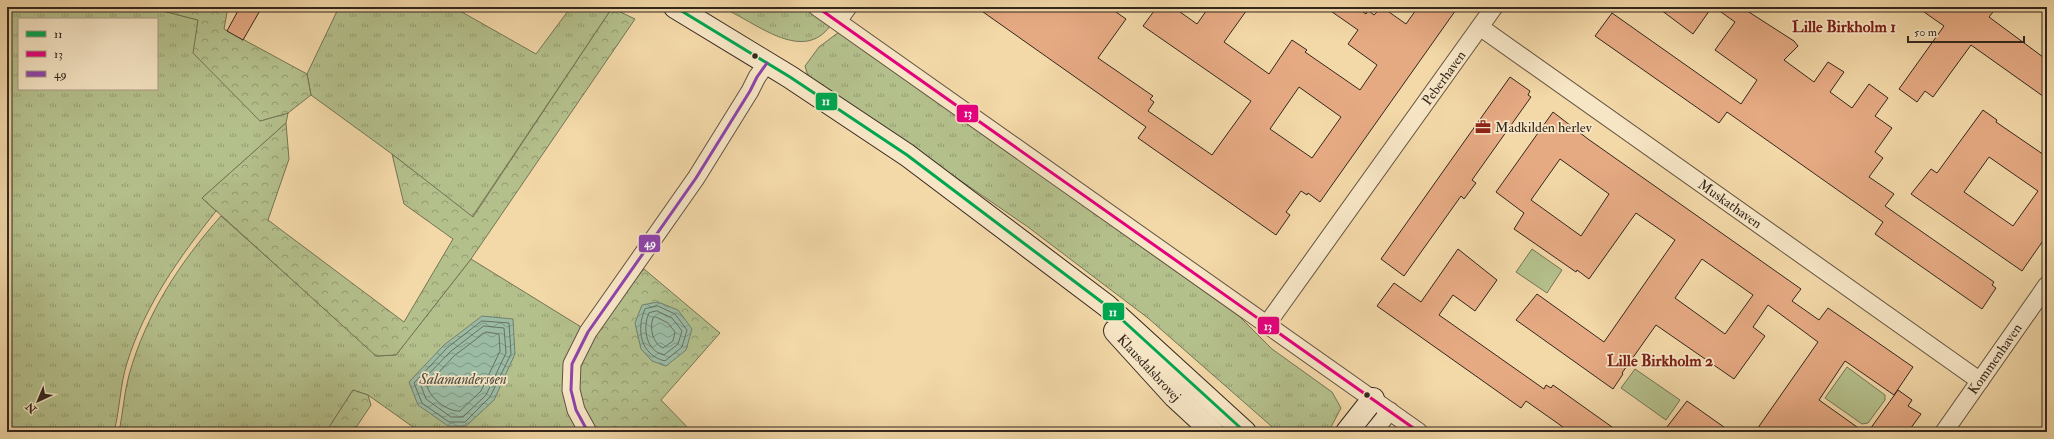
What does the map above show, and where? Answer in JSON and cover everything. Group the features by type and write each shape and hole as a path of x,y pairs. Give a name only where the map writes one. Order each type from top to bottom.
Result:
{"street":[{"name":"Klausdalsbrovej","path":"675,7 767,63 907,155 1107,306 1246,430"},
{"path":"817,7 843,14 1267,324 1419,432"},
{"name":"Peberhaven","path":"1267,324 1494,7"},
{"name":"Muskathaven","path":"1480,27 1980,381"},
{"path":"588,432 576,410 571,390 572,364 588,332 696,178 767,63"},
{"name":"Klausdalsbrovej","path":"1015,237 1111,326 1175,397 1213,432"},
{"name":"Kommenhaven","path":"1944,432 2047,285"},
{"path":"1338,432 1359,428 1382,405"}],"green space":[{"path":"7,7 147,7 198,20 260,121 288,113 286,123 202,198 216,211 176,264 143,321 127,363 121,388 118,415 114,432 7,432"},
{"path":"147,7 228,7 224,29 307,74 311,95 288,113 260,121 193,53 198,20"},
{"path":"339,7 453,7 536,54 571,7 612,8 472,217 392,154 311,95 307,74"},
{"path":"734,7 802,7 830,26 819,36 808,41 795,41 782,38 768,32 731,12"},
{"path":"612,8 635,19 471,259 396,355 376,356 202,198 286,123 289,159 268,220 404,322 453,239 404,204 392,154 473,217"},
{"path":"839,32 1240,317 1272,349 1332,392 1341,408 1330,429 1324,432 1278,432 1148,318 1028,227 808,76 805,66 819,47"},
{"path":"221,216 377,356 396,355 471,259 586,330 581,432 420,432 368,395 353,390 326,432 119,432 129,375 145,331 178,270"},
{"path":"1532,249 1562,270 1547,293 1516,272"},
{"path":"644,269 720,333 661,400 692,432 594,432 577,391 578,365 594,329"},
{"path":"1847,367 1885,395 1885,400 1868,423 1862,424 1825,398"},
{"path":"1635,369 1680,400 1666,420 1621,388"},
{"path":"353,390 368,395 371,405 353,432 326,432"}],"water":[{"path":"658,302 678,310 692,329 686,350 666,366 652,361 641,349 635,323 642,305"},
{"name":"Salamandersøen","path":"482,316 513,319 515,354 494,400 466,426 448,426 418,405 409,382 444,345"}],"building":[{"path":"240,7 262,7 243,40 227,31"},
{"path":"976,7 1109,7 1126,19 1098,58 1153,96 1150,99 1154,102 1148,111 1212,155 1251,101 1143,26 1157,7 1173,7 1197,24 1209,7 1249,7 1224,42 1269,74 1292,40 1307,50 1305,52 1360,90 1377,65 1348,44 1358,30 1325,7 1356,7 1366,14 1368,10 1374,15 1382,7 1406,24 1418,7 1458,7 1320,202 1308,193 1307,195 1301,191 1286,212 1290,215 1276,235 1138,138 1146,127","holes":["1299,87 1341,117 1312,158 1270,129"]},
{"path":"1657,7 1712,7 1693,34"},
{"path":"1714,7 1741,7 1794,41 1798,46 1784,60 1814,82 1828,62 1844,72 1830,92 1852,108 1869,84 1888,98 1875,116 1892,128 1875,152 1883,158 1869,177 1894,194 1885,206 1994,282 1992,285 1996,288 1982,309 1875,234 1883,222 1727,112 1719,123 1595,36 1612,13 1741,104 1757,80 1715,50 1735,22"},
{"path":"1917,7 1997,7 1989,17 2047,60 2047,99 1971,45 1933,97 1925,91 1917,102 1899,89 1944,26"},
{"path":"1510,77 1530,91 1528,95 1531,97 1472,180 1476,183 1464,199 1461,196 1404,276 1381,259"},
{"path":"1983,110 1997,120 1996,122 2047,157 2047,235 2022,271 1911,194 1931,169 1937,173","holes":["1989,157 2038,191 2013,226 1964,192"]},
{"path":"1553,112 1588,139 1801,289 1792,301 1819,320 1828,308 1913,367 1894,395 1845,361 1819,400 1864,432 1806,432 1799,427 1795,432 1755,432 1818,342 1768,305 1753,327 1765,336 1734,379 1656,325 1622,373 1623,374 1613,389 1516,320 1537,294 1604,342 1675,240 1636,213 1589,279 1577,270 1576,272 1514,229 1524,213 1496,192","holes":["1560,159 1609,194 1581,236 1531,200","1702,259 1753,295 1725,334 1675,298"]},
{"path":"1458,249 1497,280 1475,311 1453,295 1439,315 1544,389 1546,385 1551,388 1553,385 1619,432 1570,432 1526,401 1521,408 1377,306 1394,283 1421,302"},
{"path":"1898,390 1912,400 1908,406 1921,414 1908,432 1868,432"},
{"path":"1687,401 1731,432 1674,432 1667,427"}],"transit line":[{"name":"11","path":"675,7 790,77 907,155 1107,306 1245,432"},
{"name":"13","path":"817,7 1419,432"},
{"name":"49","path":"588,432 576,410 571,390 572,364 588,332 696,178 767,63"}],"place":[{"name":"Madkilden herlev","path":"1483,127"}],"district":[{"name":"Lille Birkholm 1","path":"1844,27"},
{"name":"Lille Birkholm 2","path":"1660,361"}]}
